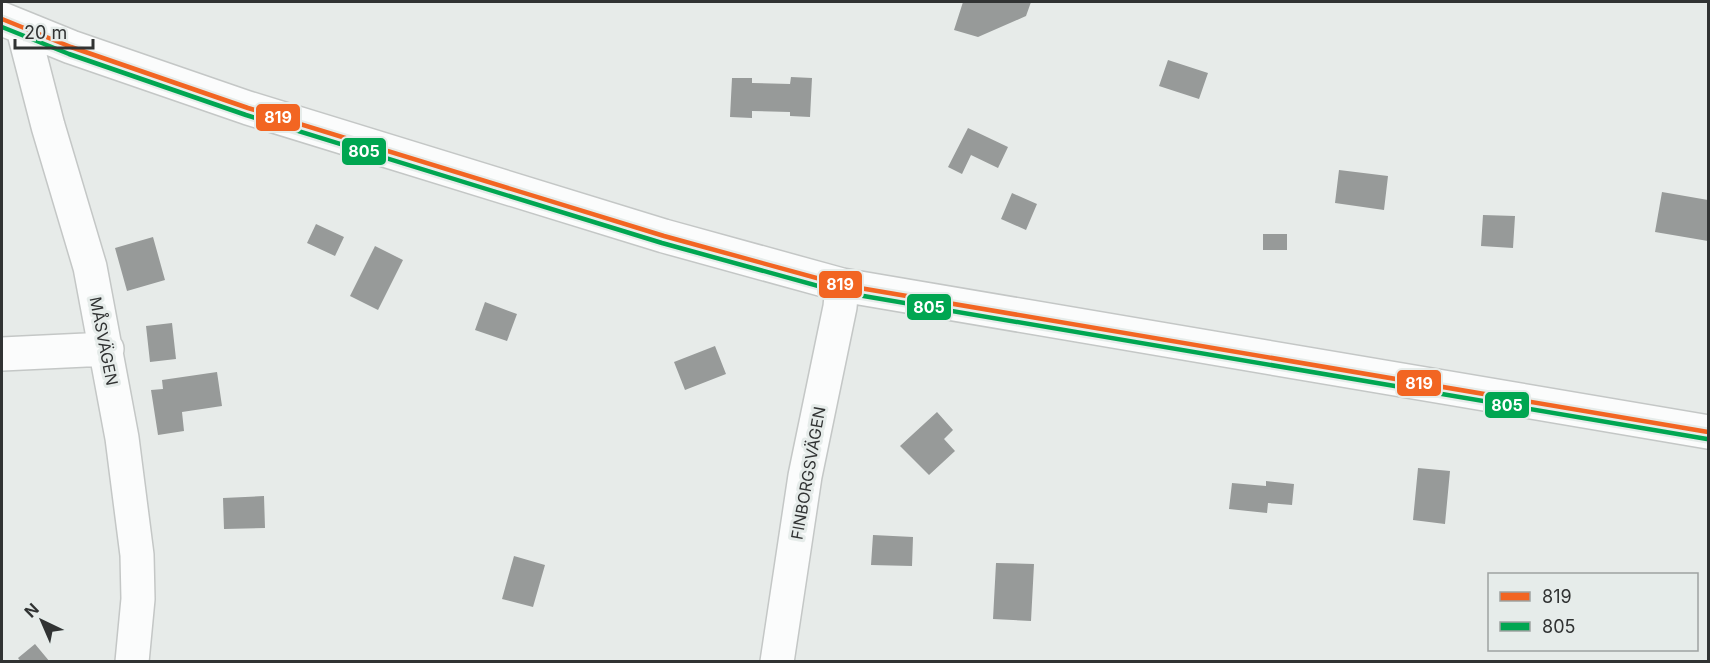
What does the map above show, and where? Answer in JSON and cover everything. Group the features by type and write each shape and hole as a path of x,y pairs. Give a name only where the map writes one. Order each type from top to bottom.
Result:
{"street":[{"path":"12,24 71,47 248,108 664,236 842,285 1708,432"},
{"name":"MÅSVÄGEN","path":"12,24 48,126 90,267 107,349 122,438 137,555 138,599 132,662"},
{"name":"FINBORGSVÄGEN","path":"777,662 805,476 840,307 842,285"},
{"path":"2,354 107,349"}],"building":[{"path":"963,2 1031,2 1026,16 978,37 954,30"},
{"path":"1168,60 1208,73 1199,99 1159,86"},
{"path":"791,77 812,78 810,117 790,116 790,112 752,111 752,118 730,117 732,78 752,78 752,83 790,84"},
{"path":"968,128 1008,147 998,168 971,155 962,174 948,167"},
{"path":"1339,170 1388,176 1384,210 1335,203"},
{"path":"1662,192 1708,200 1708,241 1655,232"},
{"path":"1012,193 1037,204 1026,230 1001,219"},
{"path":"1483,215 1515,216 1513,248 1481,246"},
{"path":"316,224 344,237 335,256 307,243"},
{"path":"1263,234 1287,234 1287,250 1263,250"},
{"path":"153,237 165,280 127,291 115,248"},
{"path":"375,246 403,260 378,310 350,296"},
{"path":"485,302 517,314 507,341 475,330"},
{"path":"172,323 176,359 150,362 146,326"},
{"path":"715,346 726,374 685,390 674,362"},
{"path":"217,372 222,406 182,412 184,431 158,435 151,390 163,389 162,380"},
{"path":"937,412 953,430 944,439 955,451 929,475 900,446"},
{"path":"1418,468 1450,471 1445,524 1413,520"},
{"path":"1266,481 1294,484 1292,505 1268,503 1267,513 1229,509 1232,483 1266,486"},
{"path":"264,496 265,528 224,529 223,498"},
{"path":"873,535 913,537 912,566 871,565"},
{"path":"514,556 545,565 533,607 502,599"},
{"path":"996,563 1034,564 1031,621 993,619"},
{"path":"35,644 50,662 21,662 18,658"}],"transit line":[{"name":"819","path":"2,19 71,47 248,108 664,236 842,285 1708,432"},
{"name":"805","path":"2,27 69,54 246,115 662,243 840,292 1707,439"}]}
